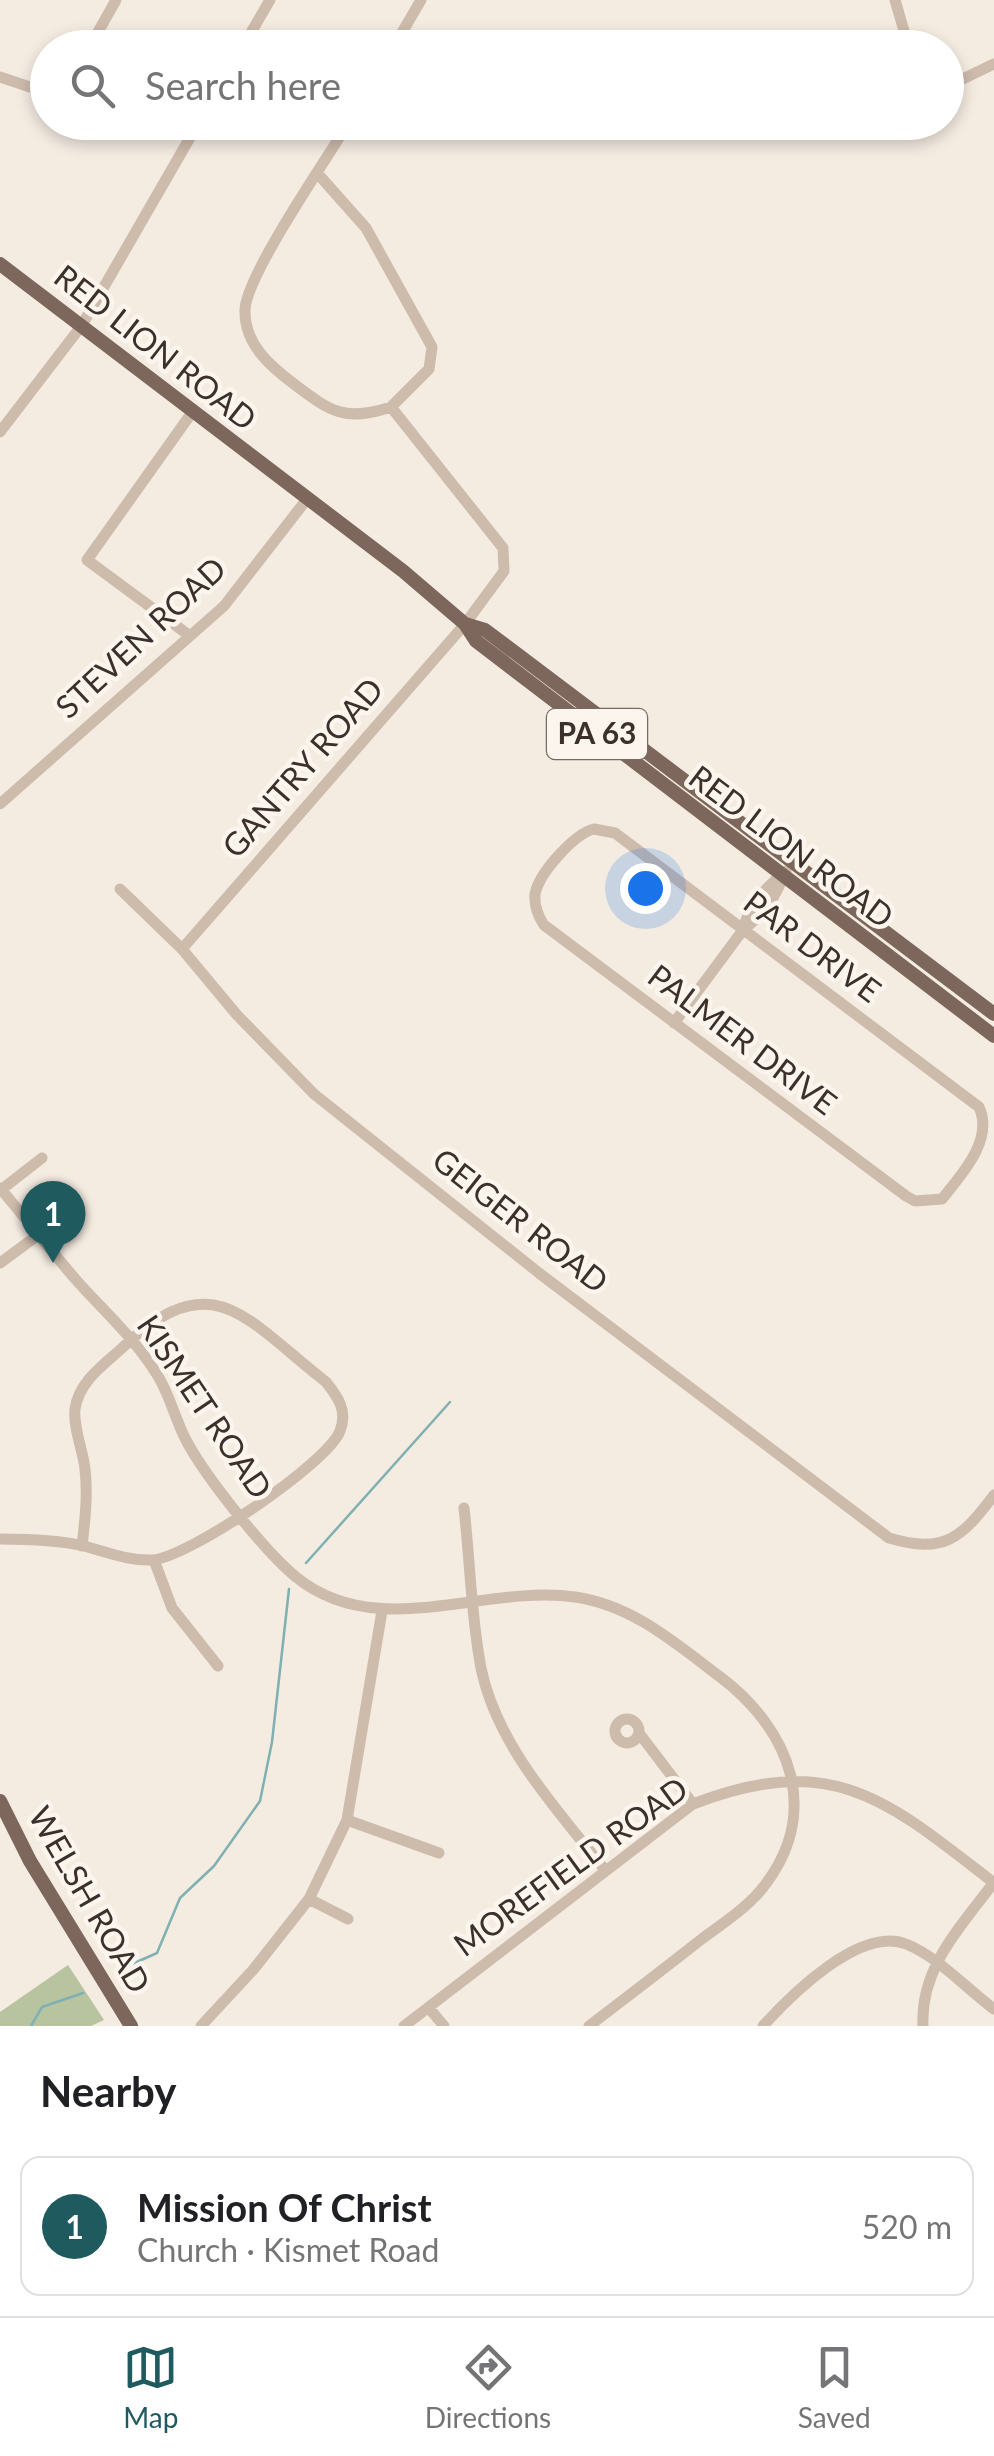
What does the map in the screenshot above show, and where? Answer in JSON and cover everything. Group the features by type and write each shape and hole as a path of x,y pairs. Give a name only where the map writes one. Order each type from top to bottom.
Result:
{"main road":[{"name":"RED LION ROAD","path":"0,264 466,624 476,641 994,1014"},
{"name":"RED LION ROAD","path":"789,868 994,1036"},
{"name":"WELSH ROAD","path":"0,1802 30,1861 131,2026"}],"street":[{"path":"98,30 116,0"},
{"path":"252,30 270,0"},
{"path":"403,30 420,0"},
{"path":"895,0 904,30"},
{"path":"964,77 994,64"},
{"path":"0,76 30,87"},
{"path":"0,432 82,325 189,140"},
{"path":"318,174 366,228 432,348 429,369 391,408 360,416 341,415 262,360 244,310 257,275 338,140"},
{"name":"GANTRY ROAD","path":"182,949 466,624 504,572 503,548 391,408"},
{"path":"190,636 86,560 193,411"},
{"name":"STEVEN ROAD","path":"0,804 224,606 306,499"},
{"name":"PALMER DRIVE","path":"594,828 578,836 539,884 536,908 544,925 906,1196 926,1202"},
{"name":"PAR DRIVE","path":"594,828 615,833 979,1107 987,1122 984,1144 942,1198 926,1202"},
{"path":"674,1023 743,930 773,897 789,868"},
{"name":"GEIGER ROAD","path":"120,889 182,949 236,1015 314,1094 539,1273 889,1538 925,1548 954,1538 994,1494"},
{"path":"1,1189 42,1158"},
{"name":"KISMET ROAD","path":"1,1189 131,1340 156,1373 187,1442 242,1516 296,1578 336,1598 382,1611 474,1601 574,1597 609,1606 653,1626 748,1697 775,1730 793,1779"},
{"path":"0,1263 38,1235"},
{"path":"0,1539 82,1546 154,1560 204,1542 331,1443 343,1417 338,1396 326,1382 232,1310 205,1301 171,1310 131,1340 79,1392 74,1412 87,1496 82,1546"},
{"path":"464,1508 481,1670 509,1742 605,1870"},
{"path":"154,1560 172,1608 218,1666"},
{"path":"201,2026 310,1899 347,1820 382,1611"},
{"path":"639,1733 694,1804"},
{"path":"589,2026 759,1892 776,1867 793,1819 793,1779"},
{"name":"MOREFIELD ROAD","path":"404,2026 694,1804 742,1786 793,1779 830,1783 876,1799 908,1816 994,1882"},
{"path":"347,1820 440,1852"},
{"path":"923,2026 922,2002 934,1963 994,1882"},
{"path":"310,1899 348,1919"},
{"path":"763,2026 786,2001 864,1945 893,1940 907,1944 994,2009"},
{"path":"428,2008 444,2026"}],"green space":[{"path":"68,1965 104,2020 91,2026 0,2026 0,2012"}],"waterway":[{"path":"306,1563 450,1402"},
{"path":"121,1969 157,1953 180,1898 214,1866 260,1801 272,1742 289,1589"},
{"path":"31,2026 42,2007 83,1993"}],"place":[{"name":"Mission Of Christ","path":"53,1263"}]}
